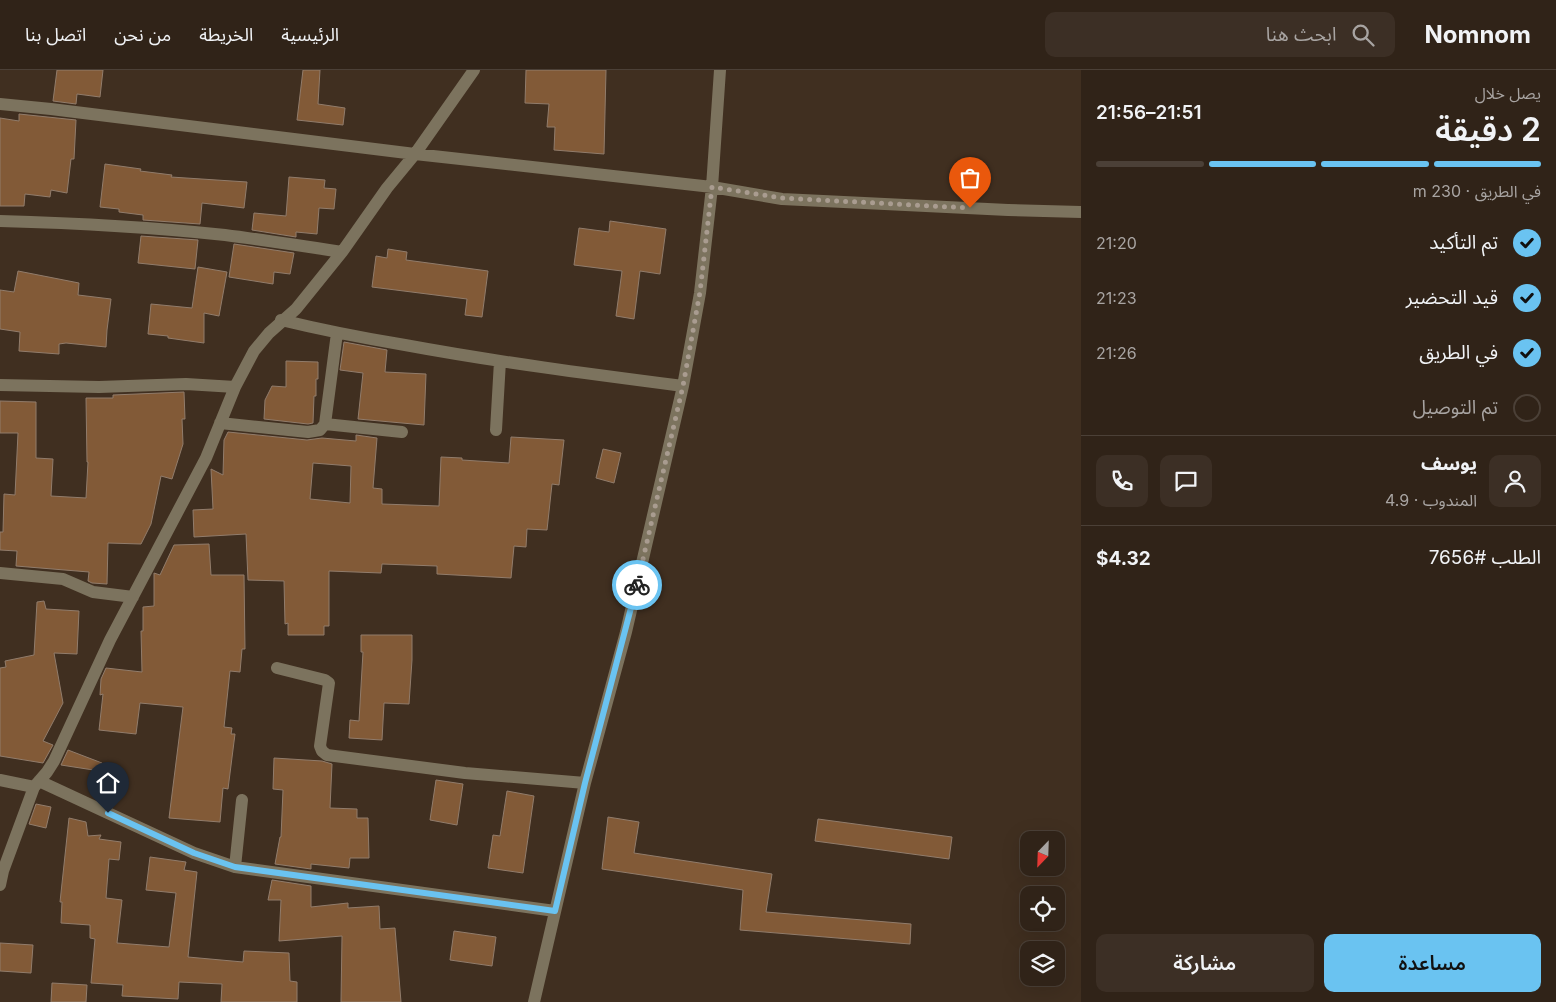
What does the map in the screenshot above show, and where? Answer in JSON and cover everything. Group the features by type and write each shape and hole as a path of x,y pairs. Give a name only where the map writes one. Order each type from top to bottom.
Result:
{"street":[{"path":"0,885 2,870 36,784 54,761 110,640 206,458 235,387 254,351 269,332 296,309 342,252 387,188 415,154 474,70"},
{"path":"534,1002 585,783 626,632 683,386 700,292 712,187 720,70"},
{"path":"0,104 415,154 712,187 782,198 1081,212"},
{"path":"0,221 156,229 225,236 342,252"},
{"path":"282,320 337,333 500,361 683,386"},
{"path":"220,423 308,432 320,430 325,424 337,333"},
{"path":"496,430 500,361"},
{"path":"0,384 99,387 186,384 235,387"},
{"path":"325,424 402,432"},
{"path":"0,574 63,579 93,592 133,597"},
{"path":"277,668 326,680 329,683 320,746 327,755 465,773 585,783"},
{"path":"0,780 36,784 194,853 235,867 555,911"},
{"path":"235,867 242,800"}],"building":[{"path":"57,70 103,70 100,97 77,94 76,104 53,101"},
{"path":"303,70 320,70 318,104 345,108 343,125 297,120"},
{"path":"526,70 606,70 604,154 554,150 555,127 547,127 549,104 525,103"},
{"path":"19,114 76,120 74,159 71,159 67,193 51,190 50,197 25,194 24,206 0,206 0,118 19,121"},
{"path":"105,164 172,175 171,177 247,182 244,208 202,203 200,224 143,220 143,215 119,212 119,209 100,207"},
{"path":"289,177 325,180 324,188 336,189 334,209 319,208 317,234 296,232 296,237 252,230 254,213 286,216"},
{"path":"610,221 666,229 660,274 640,271 634,319 616,316 622,271 574,265 579,228 609,232"},
{"path":"141,236 198,240 195,269 138,263"},
{"path":"234,244 294,253 290,274 274,272 273,284 229,277"},
{"path":"388,249 407,252 406,260 488,271 482,317 465,315 467,299 372,287 376,256 387,258"},
{"path":"198,267 227,272 219,316 204,313 204,343 148,334 151,304 192,308"},
{"path":"18,271 79,283 78,295 111,299 106,347 66,343 59,344 59,354 19,351 20,332 0,329 0,290 14,292"},
{"path":"344,342 387,350 385,372 426,374 424,425 358,419 363,373 340,370"},
{"path":"286,361 318,362 313,423 264,419 265,400 272,386 286,387"},
{"path":"184,392 185,419 182,419 183,444 172,479 161,476 151,524 141,544 108,543 107,584 88,581 89,572 16,566 17,551 0,550 0,532 3,532 4,494 15,495 18,433 0,433 0,401 36,402 36,458 53,459 51,496 86,498 88,462 86,398 113,398 113,395"},
{"path":"228,432 307,440 322,438 356,441 356,435 377,438 373,488 382,489 382,504 439,506 441,457 509,463 511,437 564,440 559,485 552,484 547,530 527,529 526,547 514,546 511,578 437,574 437,566 382,564 381,573 329,571 329,626 324,626 324,635 288,635 288,623 285,624 284,581 248,580 246,534 194,537 193,510 213,509 211,469 223,475 224,440","holes":["313,463 351,466 350,503 310,499"]},
{"path":"603,449 621,453 614,483 596,478"},
{"path":"209,544 211,575 244,575 245,649 242,649 240,672 230,671 224,727 232,728 231,734 235,734 228,789 223,788 220,822 169,818 183,707 140,703 136,734 99,730 103,694 100,695 101,679 106,668 142,672 141,631 143,631 143,607 154,606 154,573 160,575 174,545"},
{"path":"44,601 46,609 79,611 77,654 54,653 63,703 43,741 53,745 43,763 0,756 0,668 6,667 5,661 34,655 37,602"},
{"path":"361,635 412,635 409,704 384,703 382,740 349,738 350,720 359,721 363,652 361,652"},
{"path":"68,750 102,763 100,771 61,765"},
{"path":"274,758 322,761 332,764 330,808 357,809 357,818 368,818 369,858 350,858 349,868 311,864 311,869 275,864 281,837 283,790 273,789"},
{"path":"436,780 463,784 457,825 430,820"},
{"path":"507,791 534,796 523,873 488,868 493,835 500,836"},
{"path":"36,804 51,807 46,828 29,824"},
{"path":"608,817 639,822 634,853 772,874 766,912 911,924 910,944 740,930 743,890 602,869"},
{"path":"69,818 86,822 88,836 101,835 99,839 121,842 119,860 109,859 106,898 122,900 117,943 169,947 176,893 146,890 150,857 186,862 184,870 197,872 188,957 243,962 244,951 289,953 290,981 297,982 297,1002 221,1002 222,984 179,982 178,999 122,996 123,985 91,983 95,939 90,938 90,925 61,923 62,902 60,902"},
{"path":"818,819 952,837 949,859 815,841"},
{"path":"272,880 311,886 311,907 348,903 348,908 379,906 380,929 395,928 401,1002 341,1002 342,936 279,941 281,900 268,900"},
{"path":"454,931 496,937 492,966 450,960"},
{"path":"0,943 33,945 31,973 0,971"},
{"path":"52,983 87,985 86,1002 51,1002"}],"way so far":[{"path":"637,585 683,386 700,292 712,187 782,198 970,208"}],"route":[{"path":"108,813 194,853 235,867 555,911 585,783 637,585"}]}
